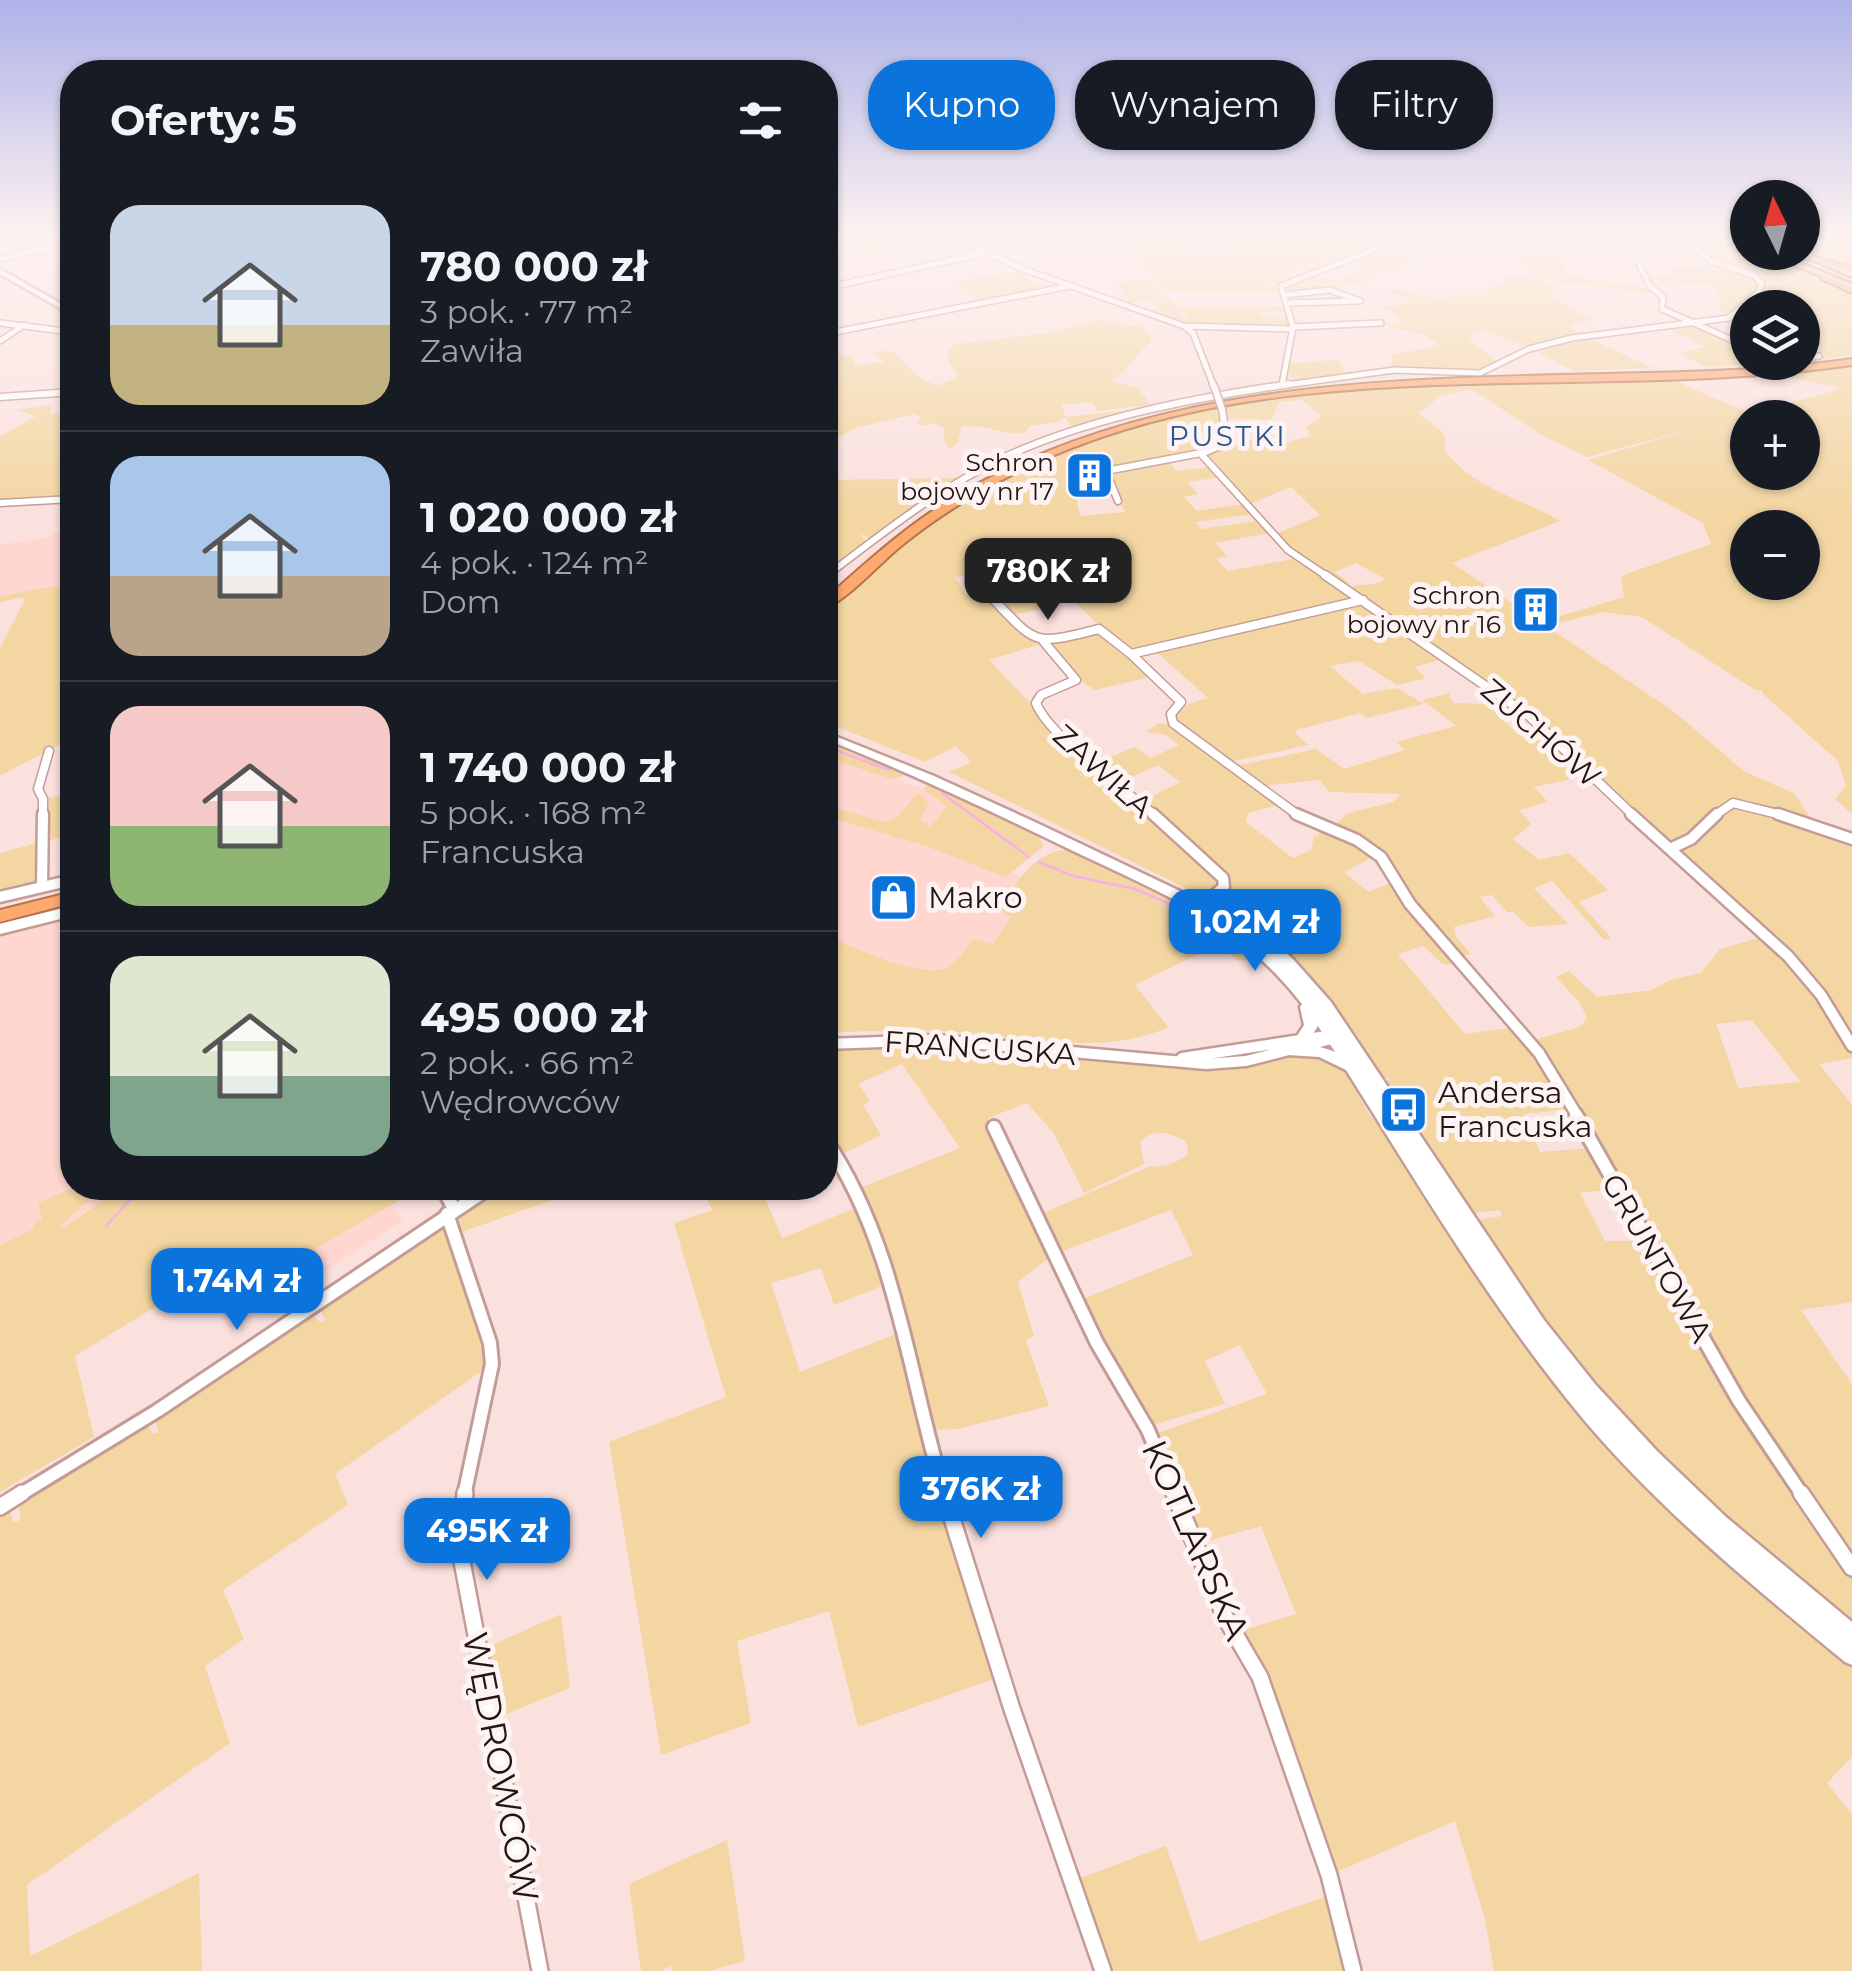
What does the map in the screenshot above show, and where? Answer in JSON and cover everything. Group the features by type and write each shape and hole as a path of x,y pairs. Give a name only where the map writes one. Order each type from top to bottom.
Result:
{"highway":[{"path":"838,594 917,528 985,484 1076,443 1178,412 1266,396 1356,386 1741,373 1852,360"},
{"path":"838,585 898,535 978,482 1072,440 1175,410 1263,393 1354,383 1732,371 1836,363"},
{"path":"0,912 60,897"}],"main road":[{"path":"838,732 942,773 1206,902 1248,928 1288,961 1435,1182 1524,1329 1611,1436 1710,1536 1852,1656"},
{"path":"838,740 946,784 1204,910 1252,942 1298,988 1337,1036 1352,1066 1538,1326 1650,1458 1719,1524 1852,1634"},
{"path":"1298,988 1311,1020 1298,1045 1352,1066"}],"street":[{"path":"0,341 22,327"},
{"path":"32,327 60,330"},
{"path":"1118,501 1106,471 1201,453 1227,443 1228,424 1192,334 1185,327"},
{"path":"1237,327 1311,327"},
{"path":"838,567 938,494 1029,447 1146,410 1283,381 1394,370 1480,373 1529,349 1572,338 1665,327"},
{"path":"1706,327 1730,338"},
{"path":"1283,381 1293,328"},
{"path":"0,397 60,393"},
{"name":"ZUCHÓW","path":"1201,453 1282,545 1504,695 1672,848 1806,974 1852,1046"},
{"path":"0,503 60,500"},
{"name":"ZAWIŁA","path":"990,579 994,591 990,596 1024,635 1044,642 1076,680 1041,695 1036,703 1038,711 1063,738 1141,801 1150,816 1216,868 1224,887 1206,902"},
{"path":"1044,642 1099,629 1131,654 1362,600"},
{"name":"GRUNTOWA","path":"1131,654 1181,702 1171,714 1173,723 1299,816 1318,828 1342,832 1379,856 1409,902 1548,1066 1754,1426 1852,1568"},
{"path":"42,887 43,799 38,789 48,752"},
{"path":"1672,848 1691,839 1724,807 1734,803 1753,805 1852,839"},
{"path":"0,897 60,883"},
{"path":"0,929 60,914"},
{"name":"FRANCUSKA","path":"838,1044 938,1040 1135,1059 1227,1063 1337,1036"},
{"name":"KOTLARSKA","path":"994,1127 1096,1343 1148,1430 1225,1616 1270,1702 1329,1875 1353,1971"},
{"path":"838,1160 865,1203 886,1258 901,1310 909,1377 944,1496 1009,1709 1103,1971"},
{"name":"WĘDROWCÓW","path":"446,1200 490,1343 492,1364 460,1516 460,1551 540,1971"},
{"path":"0,1507 189,1390 470,1200"}],"shaded area":[{"path":"1074,327 1145,328 1152,340 1112,381 1139,388 1150,405 1097,411 1093,403 1061,404 1066,417 1130,410 1134,413 1073,429 1065,417 1058,422 1029,426 1025,433 962,427 958,442 950,449 943,441 945,428 933,423 921,426 917,422 922,418 914,414 856,428 838,438 838,354 853,356 855,365 885,362 872,352 892,351 920,378 938,386 958,377 948,360 949,350 955,344"},
{"path":"1390,327 1571,327 1581,335 1529,348 1486,330 1468,338 1497,362 1478,370 1389,369 1393,357 1389,355 1440,346 1426,335"},
{"path":"1701,327 1730,341 1730,366 1706,367 1678,353 1705,347 1669,329"},
{"path":"1820,327 1852,327 1852,355 1820,360"},
{"path":"1588,338 1653,368 1574,371 1534,350"},
{"path":"1339,360 1346,375 1301,381 1287,375 1290,363"},
{"path":"1852,365 1852,814 1835,799 1846,786 1838,761 1764,691 1755,690 1642,617 1603,612 1546,626 1673,711 1744,771 1795,794 1812,821 1801,823 1740,801 1689,838 1671,844 1590,775 1542,726 1349,588 1385,579 1356,563 1335,572 1349,583 1345,585 1274,535 1320,515 1291,487 1247,505 1203,454 1269,434 1287,442 1310,436 1306,427 1322,416 1302,400 1279,402 1272,420 1229,418 1224,405 1381,388 1730,375 1730,379 1675,381 1730,405 1730,490 1820,490 1820,400 1801,400 1843,388 1802,380 1820,380 1820,368","holes":["1471,389 1545,437 1587,457 1710,424 1588,460 1703,523 1711,544 1621,576 1624,597 1540,622 1452,563 1560,521 1467,473 1444,448 1446,440 1440,430 1418,413 1441,396"]},
{"path":"52,405 50,414 60,413 60,500 0,503 0,436 36,416 16,410"},
{"path":"1218,406 1227,431 1194,433 1206,449 1169,462 1177,471 1211,467 1220,477 1188,482 1198,494 1184,497 1197,511 1244,504 1253,514 1195,522 1201,529 1256,521 1270,533 1215,543 1227,556 1216,559 1228,571 1298,558 1446,658 1414,667 1426,678 1397,685 1359,661 1330,666 1363,694 1397,688 1424,704 1367,718 1360,713 1297,730 1295,733 1308,745 1230,762 1178,723 1175,716 1188,704 1208,698 1154,650 1133,653 1099,626 1054,580 1032,584 1024,570 955,577 966,595 986,592 1024,637 1041,644 989,660 1109,780 1210,866 1222,887 1204,897 949,772 972,762 956,746 925,762 838,727 838,599 903,543 964,501 1033,465 1105,437","holes":["1104,472 1125,512 1080,516 1076,497 1113,492"]},
{"path":"960,478 919,501 873,539 860,534 867,543 838,565 838,480"},
{"path":"60,531 60,585 0,596 0,545 46,538"},
{"path":"60,585 60,744 0,776 0,648 24,601 23,597 0,602 0,596"},
{"path":"1024,585 1046,608 1009,616 992,593"},
{"path":"1100,631 1150,677 1095,690 1078,679 1048,643"},
{"path":"1449,693 1453,703 1489,704 1506,699 1523,713 1500,718 1529,742 1550,738 1586,776 1534,787 1548,802 1519,810 1531,824 1513,839 1539,860 1569,853 1608,890 1579,902 1612,939 1604,940 1552,881 1534,888 1568,924 1529,927 1513,912 1507,912 1492,895 1480,897 1495,916 1454,927 1456,937 1471,954 1461,957 1424,918 1389,866 1331,829 1348,813 1393,802 1401,794 1329,792 1320,780 1261,786 1235,766 1316,749 1344,769 1405,750 1396,742 1456,726 1422,700"},
{"path":"1159,723 1172,725 1281,804 1248,813 1246,822 1293,858 1311,850 1314,837 1320,834 1318,829 1339,832 1377,855 1344,872 1368,892 1394,882 1465,966 1443,964 1423,946 1398,954 1465,1034 1515,1027 1569,1109 1524,1114 1540,1152 1592,1148 1615,1189 1580,1193 1605,1241 1634,1241 1640,1252 1652,1251 1852,1572 1852,1627 1669,1470 1557,1342 1473,1221 1502,1216 1500,1210 1470,1214 1403,1102 1383,1081 1392,1078 1381,1078 1271,940 1214,901 1226,886 1143,801 1180,782 1158,765 1119,783 1095,764 1135,747 1151,758 1179,745 1166,735 1146,732"},
{"path":"838,747 899,770 903,776 891,779 838,761"},
{"path":"838,761 923,788 948,805 1012,873 1051,891 957,985 838,955"},
{"path":"933,785 1039,836 1043,847 1005,877 926,846 838,820 838,809 885,822 897,817 918,793 929,802 920,820 931,827 947,806 924,790"},
{"path":"60,796 60,837 44,842 44,799"},
{"path":"1734,804 1852,840 1852,1042 1822,995 1677,850"},
{"path":"41,842 38,884 0,894 0,853"},
{"path":"1068,849 1153,890 1148,886 1222,928 1256,959 1238,961 1218,944 1135,985 1168,1027 1116,1041 1057,1042 940,1031 838,1033 838,941 903,965 946,968 973,939 993,944 1011,917 1000,910 1019,879 1035,863"},
{"path":"60,915 60,1200 102,1200 0,1291 0,930"},
{"path":"1765,936 1804,975 1852,1049 1852,1058 1819,1064 1852,1105 1852,1302 1801,1310 1852,1384 1852,1564 1787,1474 1531,1041 1580,1027 1587,1018 1580,1003 1556,977 1569,971 1597,997 1652,990 1670,980 1701,973 1720,949","holes":["1752,1020 1800,1081 1738,1088 1716,1024"]},
{"path":"951,1045 1246,1065 1309,1053 1345,1071 1370,1116 1385,1133 1501,1313 1579,1415 1676,1516 1852,1668 1852,1757 1827,1783 1852,1814 1852,1971 1494,1971 1485,1919 1455,1821 1332,1874 1237,1632 1296,1614 1261,1526 1198,1544 1155,1434 1267,1394 1240,1345 1205,1361 1225,1404 1152,1425 1078,1301 1193,1255 1171,1210 1055,1254 1041,1214 1151,1166 1175,1162 1188,1154 1187,1142 1169,1134 1151,1134 1140,1142 1144,1164 1084,1193 1053,1132 1027,1103 988,1118 988,1130 1002,1142 1051,1256 1018,1282 1034,1336 1026,1340 1049,1406 957,1429 932,1430 898,1286 860,1188 960,1148 902,1064 858,1084 870,1101 863,1105 881,1135 847,1152 839,1152 838,1049"},
{"path":"60,1194 60,1200 89,1200 60,1226 61,1230 102,1200 400,1200 262,1279 242,1254 75,1356 94,1437 0,1492 0,1245 32,1230 35,1222 42,1219 38,1203"},
{"path":"484,1200 552,1200 459,1233 457,1223 464,1213"},
{"path":"707,1200 766,1200 782,1238 863,1205 887,1284 834,1305 821,1268 771,1283 800,1372 901,1332 906,1379 994,1679 858,1727 829,1611 737,1641 751,1723 661,1755 609,1442 726,1397 674,1223 712,1210"},
{"path":"391,1204 403,1220 313,1279 298,1258"},
{"path":"449,1228 489,1366 335,1474 348,1505 223,1590 244,1639 205,1666 230,1743 27,1885 30,1956 199,1873 202,1971 0,1971 0,1513 10,1509 13,1523 20,1520 19,1502 146,1424 154,1434 158,1432 155,1418 312,1314 320,1322 325,1320 320,1309 439,1229"},
{"path":"561,1614 570,1688 495,1715 481,1650"},
{"path":"727,1840 745,1961 708,1971 672,1971 671,1966 661,1971 641,1971 629,1884"},
{"path":"1166,1846 1199,1942 1332,1894 1350,1971 1107,1971 1075,1880"}],"waterway":[{"path":"838,751 889,770"},
{"path":"942,793 1029,857"},
{"path":"1039,862 1073,876 1135,889 1191,913"},
{"path":"106,1226 130,1200"}],"place":[{"name":"Schron bojowy nr 17","path":"1089,476"},
{"name":"Schron bojowy nr 16","path":"1536,609"},
{"name":"Makro","path":"893,897"},
{"name":"Andersa Francuska","path":"1403,1109"}],"district":[{"name":"PUSTKI","path":"1228,436"}]}
